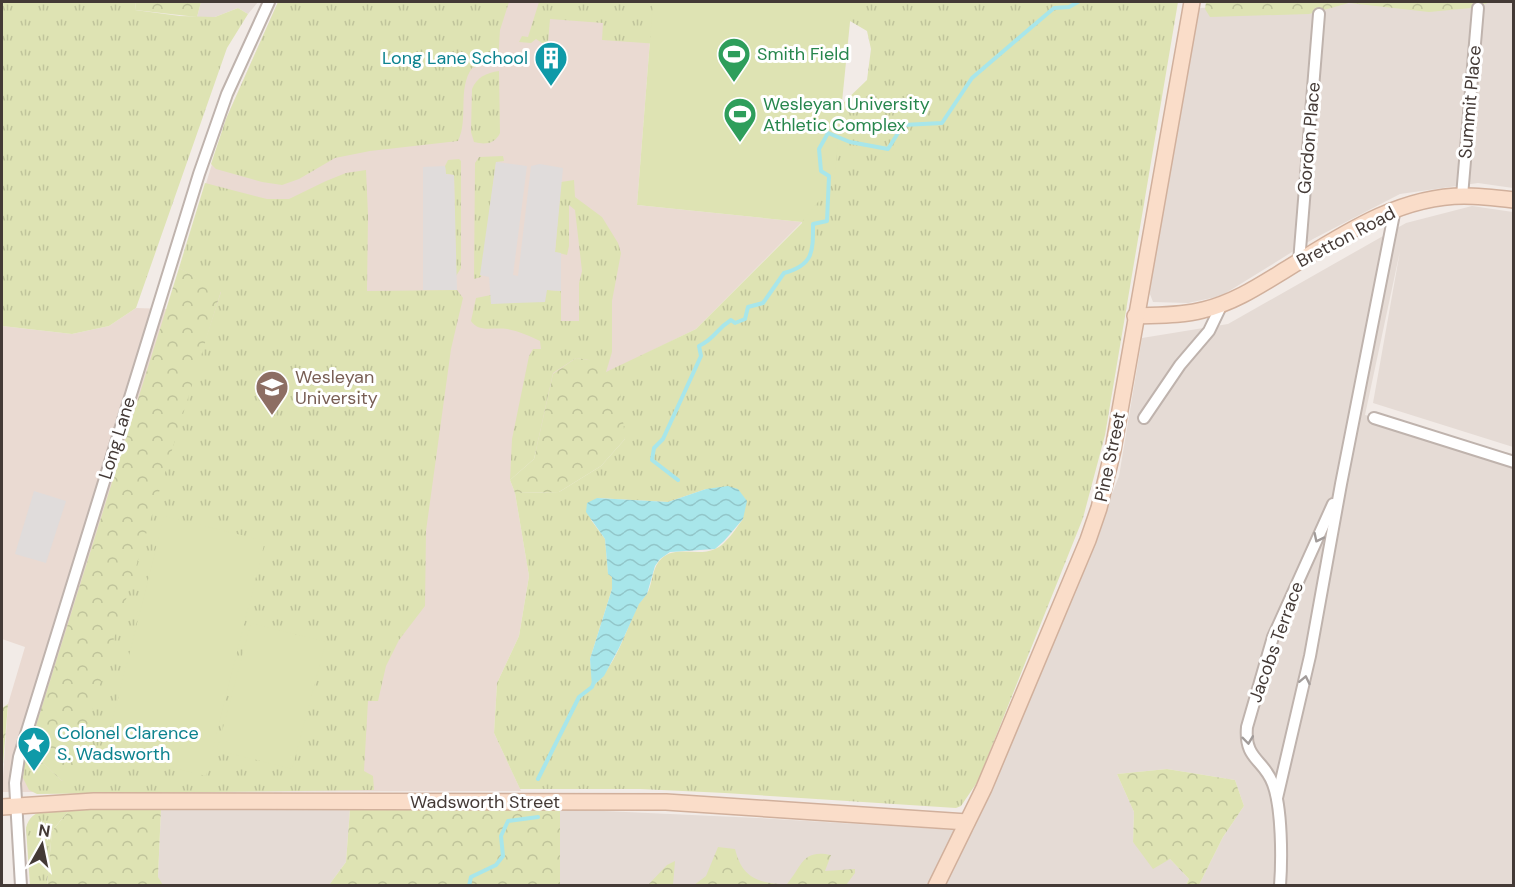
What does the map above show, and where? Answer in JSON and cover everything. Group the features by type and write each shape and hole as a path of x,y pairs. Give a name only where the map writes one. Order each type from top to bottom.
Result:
{"street":[{"name":"Long Lane","path":"21,885 9,806 19,757 199,174 227,94 269,2"},
{"name":"Pine Street","path":"936,885 998,756 1099,508 1113,450 1192,2"},
{"name":"Summit Place","path":"1462,196 1478,8"},
{"name":"Gordon Place","path":"1299,262 1319,14"},
{"name":"Bretton Road","path":"1135,316 1182,314 1222,304 1299,262 1347,232 1395,209 1437,198 1462,196 1514,200"},
{"name":"Jacobs Terrace","path":"1280,885 1277,798 1310,656 1395,209"},
{"path":"1144,418 1180,365 1209,331 1222,304"},
{"path":"1374,418 1514,462"},
{"name":"Jacobs Terrace","path":"1277,798 1268,774 1254,759 1248,748 1247,727 1274,637 1341,484"},
{"name":"Wadsworth Street","path":"9,806 94,801 666,802 968,822"}],"shaded area":[{"path":"201,2 258,2 248,14 238,8 215,17 197,17"},
{"name":"Wesleyan University","path":"278,2 653,2 637,205 802,222 696,329 606,373 510,480 515,493 529,576 519,636 497,683 494,733 521,791 2,792 8,704 25,647 2,639 2,326 72,334 109,326 136,308 167,309 226,119"},
{"path":"1393,2 1513,2 1513,188 1478,183 1400,194 1313,239 1221,296 1188,303 1153,302 1148,289 1179,122 1197,8"},
{"path":"496,162 527,166 513,275 518,276 531,166 540,164 563,168 555,252 561,253 561,291 547,290 545,302 491,304 489,277 480,275"},
{"path":"445,166 446,174 454,175 457,290 423,290 423,167"},
{"path":"1472,206 1513,212 1513,447 1373,403 1400,251 1365,415 1513,454 1513,885 1199,885 1223,837 1244,806 1235,780 1167,769 1117,774 1134,812 1133,842 1170,859 1189,879 1186,885 560,885 560,809 973,831 1040,676 1119,476 1142,338 1228,324 1406,223"},
{"path":"34,491 66,501 46,563 15,554"},
{"path":"161,809 350,809 346,862 329,885 163,886 158,878"}],"green space":[{"path":"2,2 136,2 135,10 180,16 215,17 238,8 248,14 227,48 136,308 109,326 72,334 2,326"},
{"path":"136,2 201,2 197,17 135,10"},
{"path":"278,2 509,2 500,30 498,61 472,68 468,76 465,85 463,123 458,141 370,151 335,158 299,179 282,185 216,169 211,164 226,119"},
{"path":"539,2 663,2 659,44 602,40 603,23 550,19 548,43 542,43 536,39 531,43 519,42 522,36 528,37"},
{"name":"Wesleyan University Athletic Complex","path":"653,2 852,2 834,182 802,222 637,205"},
{"path":"844,2 1178,2 1105,435 1083,518 978,781 961,806 956,808 640,789 520,789 494,733 497,683 519,636 529,576 515,493 559,492 601,466 625,439 589,360 576,358 553,373 534,459 510,480 512,439 529,356 533,349 541,349 540,341 511,330 482,328 474,325 471,321 476,298 491,295 492,304 547,290 561,291 561,321 579,321 579,283 582,271 575,210 569,205 567,255 555,252 561,182 574,180 575,197 602,217 618,243 621,253 612,301 612,352 606,372 696,329 802,223 801,183 812,118 842,104 867,80 871,49 867,31 850,21 834,18","holes":["706,489 743,519 727,540 715,549 701,552 674,552 662,558 654,570 648,592 637,607 614,659 593,686 590,659 612,589 605,539 591,520 597,498 668,502"]},
{"path":"1206,2 1491,2 1471,8 1429,12 1349,3 1309,14 1210,17 1205,9"},
{"path":"499,71 500,133 489,143 474,142 471,132 472,89 482,76"},
{"path":"503,156 504,161 496,162 481,277 474,279 475,163 479,157"},
{"path":"459,159 461,161 461,268 456,276 454,175 446,174 445,166 448,160"},
{"path":"366,170 367,291 457,290 463,298 451,349 426,531 425,606 399,640 386,666 378,701 368,701 364,771 373,776 374,790 37,794 29,790 23,778 25,761 44,764 62,781 221,292 179,268 205,183 267,199 289,199 346,173"},
{"path":"179,268 221,291 74,768 62,781 44,764 25,761"},
{"path":"576,358 589,360 619,383 625,439 601,466 559,492 515,493 510,480 534,459 553,374"},
{"path":"164,516 265,541 206,776 105,751"},
{"path":"251,623 326,642 292,769 217,750"},
{"path":"8,704 2,776 2,708"},
{"path":"1167,769 1235,780 1244,806 1223,837 1199,885 1186,885 1189,879 1170,859 1153,869 1133,842 1134,812 1117,774"},
{"path":"70,809 52,831 47,885 30,886 26,828 29,821 32,816 43,811"},
{"path":"70,809 161,809 158,877 163,885 47,886 52,831"},
{"path":"350,809 560,809 560,885 329,885 346,862"},
{"path":"718,847 735,849 747,873 768,883 787,884 804,860 814,854 831,855 825,871 855,869 855,873 846,885 694,885 706,876"},
{"path":"675,861 673,885 648,885 667,865"}],"water":[{"path":"728,486 738,489 747,501 743,519 715,549 670,552 660,559 655,566 647,594 639,604 619,648 604,676 592,687 590,659 612,589 612,577 608,574 605,539 586,512 587,503 597,498 668,502 706,489"}],"waterway":[{"path":"678,480 652,460 654,448 663,439 701,356 699,346 731,320 735,323 745,319 748,307 763,303 784,273 801,266 810,256 813,224 827,221 829,176 821,171 819,149 828,133 850,142 888,149 903,125 942,123 972,78 1054,8 1069,7 1078,2"},
{"path":"538,779 579,697 592,687 594,682"},
{"path":"469,886 471,877 496,865 503,856 501,836 508,821 538,817"}],"place":[{"name":"Smith Field","path":"734,83"},
{"name":"Long Lane School","path":"551,87"},
{"name":"Wesleyan University Athletic Complex","path":"740,143"},
{"name":"Wesleyan University","path":"272,416"},
{"name":"Colonel Clarence S. Wadsworth","path":"34,772"}]}
